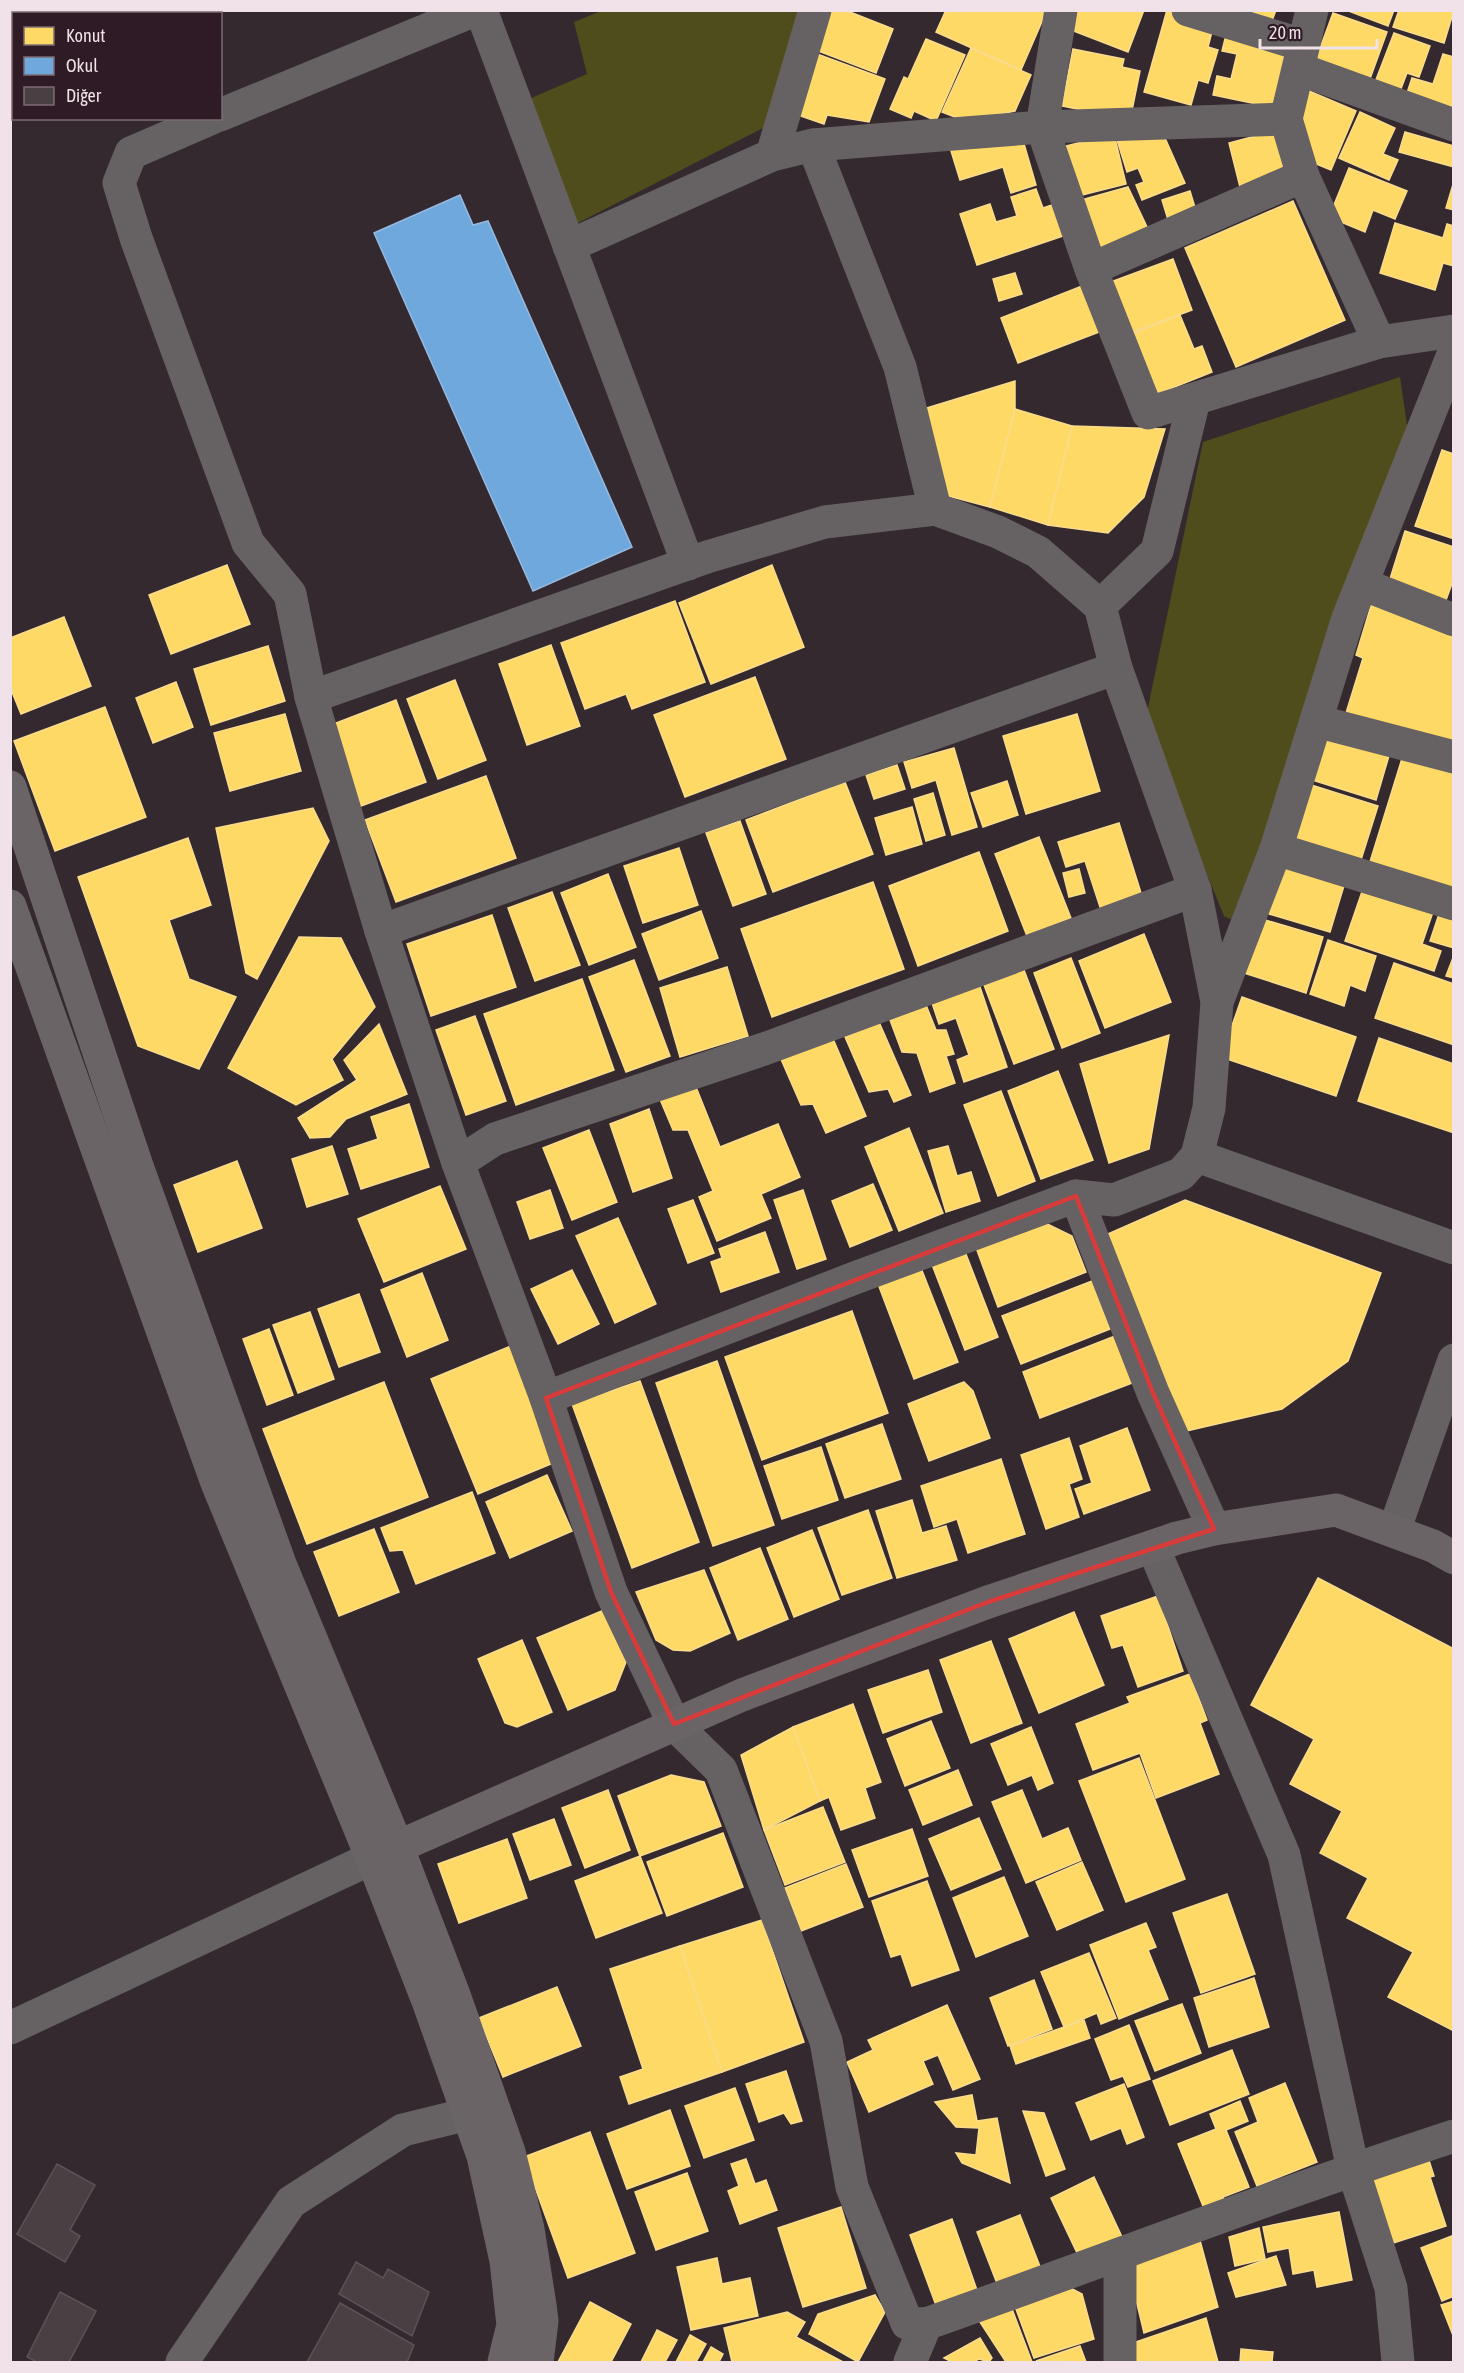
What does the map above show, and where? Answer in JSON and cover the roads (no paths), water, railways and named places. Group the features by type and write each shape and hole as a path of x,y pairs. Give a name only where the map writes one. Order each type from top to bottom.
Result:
{"main road":[{"path":"10,787 137,1166 385,1852 483,2156 506,2261 513,2325 504,2362"},
{"path":"10,906 217,1483 385,1852 454,1995 518,2181 542,2321 537,2362"},
{"path":"385,1852 741,1695 988,1602 1214,1529 1336,1510 1433,1546 1454,1558"}],"street":[{"path":"222,114 475,10"},
{"path":"481,10 688,564"},
{"path":"772,155 815,10"},
{"path":"1061,10 1042,127 1091,269 1148,413 1379,342 1454,331"},
{"path":"1188,10 1454,124"},
{"path":"1312,10 1286,119 1303,176 1379,342"},
{"path":"569,246 772,155 813,145 1042,127 1286,119"},
{"path":"207,120 131,153 119,183 136,238 248,543 290,594 311,696 381,931 458,1163 546,1398 611,1592 674,1724 722,1770 826,2042 852,2187 907,2323 926,2324 1353,2169 1454,2136"},
{"path":"813,145 900,367 935,509"},
{"path":"1091,269 1303,176"},
{"path":"1217,1002 1276,849 1348,618 1454,352"},
{"path":"1100,606 1157,551 1194,399"},
{"path":"311,696 688,564 825,522 935,509 998,532 1038,552 1100,606 1116,668 1195,890 1217,1002 1209,1108 1197,1156 1181,1174 1114,1200 1076,1196 852,1279 546,1398"},
{"path":"1362,584 1454,620"},
{"path":"381,931 1116,668"},
{"path":"1316,721 1454,757"},
{"path":"1276,849 1454,904"},
{"path":"458,1163 495,1139 764,1048 1195,890"},
{"path":"1197,1156 1454,1248"},
{"path":"1076,1196 1153,1393 1214,1529"},
{"path":"1394,1531 1454,1360"},
{"path":"1153,1547 1284,1855 1353,2169 1391,2288 1398,2362"},
{"path":"10,2028 385,1852"},
{"path":"182,2362 291,2202 403,2130 468,2114"},
{"path":"1120,2254 1120,2362"},
{"path":"910,2362 926,2324"}]}
